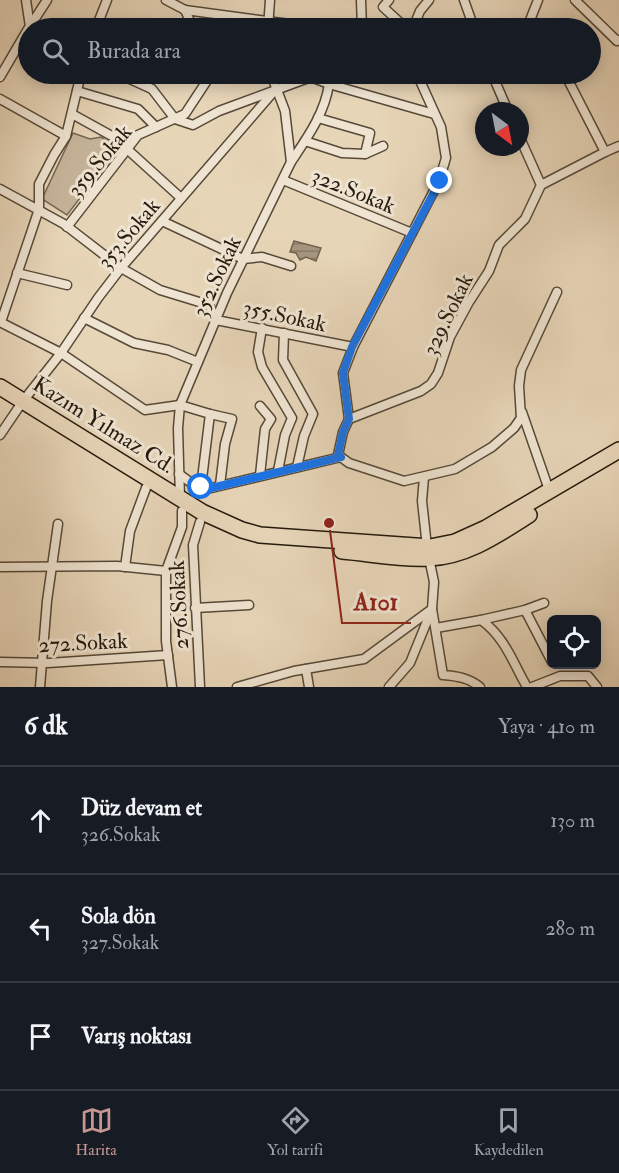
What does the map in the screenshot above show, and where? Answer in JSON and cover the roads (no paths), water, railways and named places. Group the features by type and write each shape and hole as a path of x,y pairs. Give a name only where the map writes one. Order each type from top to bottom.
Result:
{"highway":[{"name":"Kazım Yılmaz Cd.","path":"0,387 38,419 146,488 242,530 428,553 442,545 466,538 513,513 619,450"},
{"name":"Kazım Yılmaz Cd.","path":"0,399 20,404 181,505 200,522 221,533 266,544 428,553 463,551 503,532 619,461"}],"street":[{"path":"26,0 29,18"},
{"path":"36,18 47,0"},
{"path":"100,18 107,0"},
{"path":"166,0 185,10 229,18"},
{"path":"269,18 270,0"},
{"path":"361,0 362,18"},
{"path":"389,0 383,7 395,18"},
{"path":"417,18 429,0"},
{"path":"464,0 470,18"},
{"path":"532,18 538,0"},
{"path":"575,0 593,18"},
{"path":"185,10 189,18"},
{"path":"601,25 618,42"},
{"path":"0,77 18,48"},
{"path":"79,84 66,136 39,184 39,210 0,322 61,353 145,410 180,405 232,419 225,444 220,485"},
{"path":"141,84 152,89 175,119 193,125 219,111 290,84"},
{"name":"359.Sokak","path":"67,227 138,135 185,114 206,84"},
{"path":"274,84 285,111 291,162"},
{"path":"329,84 434,114"},
{"name":"352.Sokak","path":"165,571 182,527 178,428 180,405 243,259 291,162 313,130 328,93 329,84"},
{"path":"421,84 441,127 446,158 440,181 352,347 343,373 349,419 343,432 338,455 349,463 404,481 456,469 492,447 514,428 521,418 519,403 521,370 557,292"},
{"path":"496,84 504,102"},
{"path":"570,84 605,152"},
{"name":"353.Sokak","path":"0,432 61,353 121,268 276,89"},
{"path":"77,91 138,110 156,127"},
{"path":"0,99 66,136"},
{"path":"72,114 129,146 181,198"},
{"path":"318,118 370,133 365,154"},
{"path":"305,141 342,153 365,154 383,146"},
{"path":"528,156 541,185 619,146"},
{"name":"322.Sokak","path":"283,180 412,233"},
{"name":"329.Sokak","path":"349,419 421,392 431,384 438,373 450,337 489,271 499,245 525,219 541,185"},
{"name":"355.Sokak","path":"0,189 67,227 121,268 160,290 209,305 216,320 352,347"},
{"path":"162,221 243,259 262,257 291,266"},
{"path":"17,273 67,285"},
{"path":"84,318 134,343 168,351 198,362"},
{"path":"262,328 258,352 262,367 292,418 285,435 278,471"},
{"path":"284,333 283,360 313,414 304,436 297,467"},
{"path":"519,403 549,490"},
{"path":"260,406 271,419 265,429 260,475"},
{"path":"201,487 210,414"},
{"path":"179,474 207,489 341,457"},
{"path":"424,477 422,501 434,582 432,609 443,675 456,676 480,687"},
{"path":"125,567 130,531 146,488"},
{"name":"276.Sokak","path":"200,522 193,545 200,687"},
{"path":"40,687 47,601 58,524"},
{"path":"0,567 125,567 165,571 168,655 172,687"},
{"path":"436,628 525,610 544,603"},
{"path":"195,608 249,605"},
{"path":"237,687 306,669 364,659 432,609"},
{"path":"389,687 410,663 432,609"},
{"path":"525,610 547,653"},
{"path":"481,620 494,629 530,687 560,676 588,676 597,687"},
{"name":"272.Sokak","path":"0,662 43,663 168,655"},
{"path":"306,669 309,687"},
{"path":"556,669 560,676"}],"place":[{"name":"A101","path":"329,523"}]}
